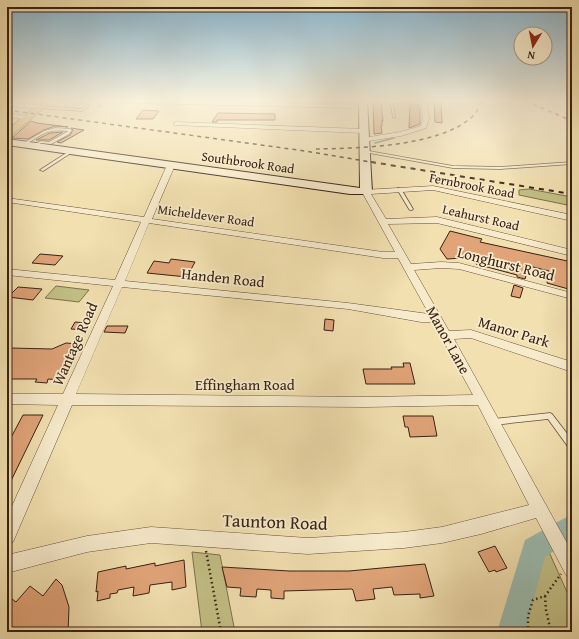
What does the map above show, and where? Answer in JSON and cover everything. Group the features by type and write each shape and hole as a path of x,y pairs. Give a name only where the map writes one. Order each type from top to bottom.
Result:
{"street":[{"path":"292,131 363,135 401,134 411,131"},
{"name":"Manor Lane","path":"363,131 366,192 482,400 571,567"},
{"name":"Southbrook Road","path":"7,142 350,191 366,192"},
{"name":"Wantage Road","path":"7,536 171,165"},
{"name":"Fernbrook Road","path":"366,192 434,188 572,218"},
{"name":"Micheldever Road","path":"7,200 383,255 402,256"},
{"name":"Leahurst Road","path":"382,222 437,220 572,253"},
{"name":"Longhurst Road","path":"408,267 441,265 459,266 572,296"},
{"name":"Handen Road","path":"7,272 348,306 421,318 436,318"},
{"name":"Manor Park","path":"446,336 471,334 572,367"},
{"name":"Effingham Road","path":"8,401 358,402 482,400"},
{"name":"Taunton Road","path":"7,564 87,544 151,535 308,546 404,540 442,535 473,528 541,509"}],"lane":[{"path":"23,144 39,131"},
{"path":"23,144 44,131"},
{"path":"35,146 41,142 50,143 69,131"},
{"path":"42,170 72,151"},
{"path":"364,151 453,167 500,168 572,163"},
{"path":"399,189 411,209"},
{"path":"494,422 550,416 572,446"}],"path":[{"path":"204,539 221,632"},
{"path":"528,632 528,616 533,600 545,596 559,576 571,567"},
{"path":"545,596 546,610 551,632"}],"shaded area":[{"path":"529,189 572,197 572,206 519,195 519,190"},
{"path":"56,286 89,290 79,302 45,298"},
{"path":"192,552 220,555 235,632 202,632"},
{"path":"549,552 572,603 572,632 503,632 518,629 534,566 541,553"}],"building":[{"path":"20,131 43,131 28,139 12,138"},
{"path":"73,131 83,131 61,143 57,142 70,135"},
{"path":"374,131 382,131 382,133 374,134"},
{"path":"63,132 49,140 36,140 50,133"},
{"path":"450,231 482,239 480,242 572,262 572,290 547,283 549,271 529,266 525,279 517,277 517,275 476,264 479,257 447,259 440,249"},
{"path":"40,254 63,256 55,265 32,263"},
{"path":"171,259 195,262 187,277 147,273 154,261 169,263"},
{"path":"514,285 523,288 520,298 511,296"},
{"path":"18,287 42,289 33,300 8,297"},
{"path":"325,319 334,320 333,331 324,330"},
{"path":"75,322 87,323 84,330 71,329"},
{"path":"107,326 128,326 125,333 104,332"},
{"path":"66,343 79,344 61,380 48,379 47,383 35,382 37,379 7,379 7,352 10,348 52,349"},
{"path":"403,363 410,363 415,384 366,384 363,369 392,369 391,367 404,367"},
{"path":"23,415 43,415 7,489 7,445"},
{"path":"403,416 433,416 437,436 410,437 408,427 405,427"},
{"path":"495,546 507,568 496,572 495,570 489,572 478,552"},
{"path":"184,560 186,587 172,590 172,582 150,585 149,593 133,596 134,587 118,590 117,593 110,594 110,598 97,601 98,591 96,592 98,572 126,566 126,569 155,563 155,566"},
{"path":"425,564 434,596 420,598 420,594 394,595 392,587 373,589 375,599 356,601 352,589 284,591 284,599 271,598 271,590 257,589 256,597 240,596 241,588 227,587 222,567 289,571 349,571"},
{"path":"56,579 62,585 69,607 68,632 7,632 7,595 16,602 30,586 43,596"}],"waterway":[{"path":"375,143 394,138"},
{"path":"511,632 534,549 572,526"}],"railway":[{"path":"158,131 305,151 371,162"},
{"path":"316,149 354,148 398,144 439,135 448,131"},
{"path":"371,162 572,194"},
{"path":"371,162 377,163"}]}
